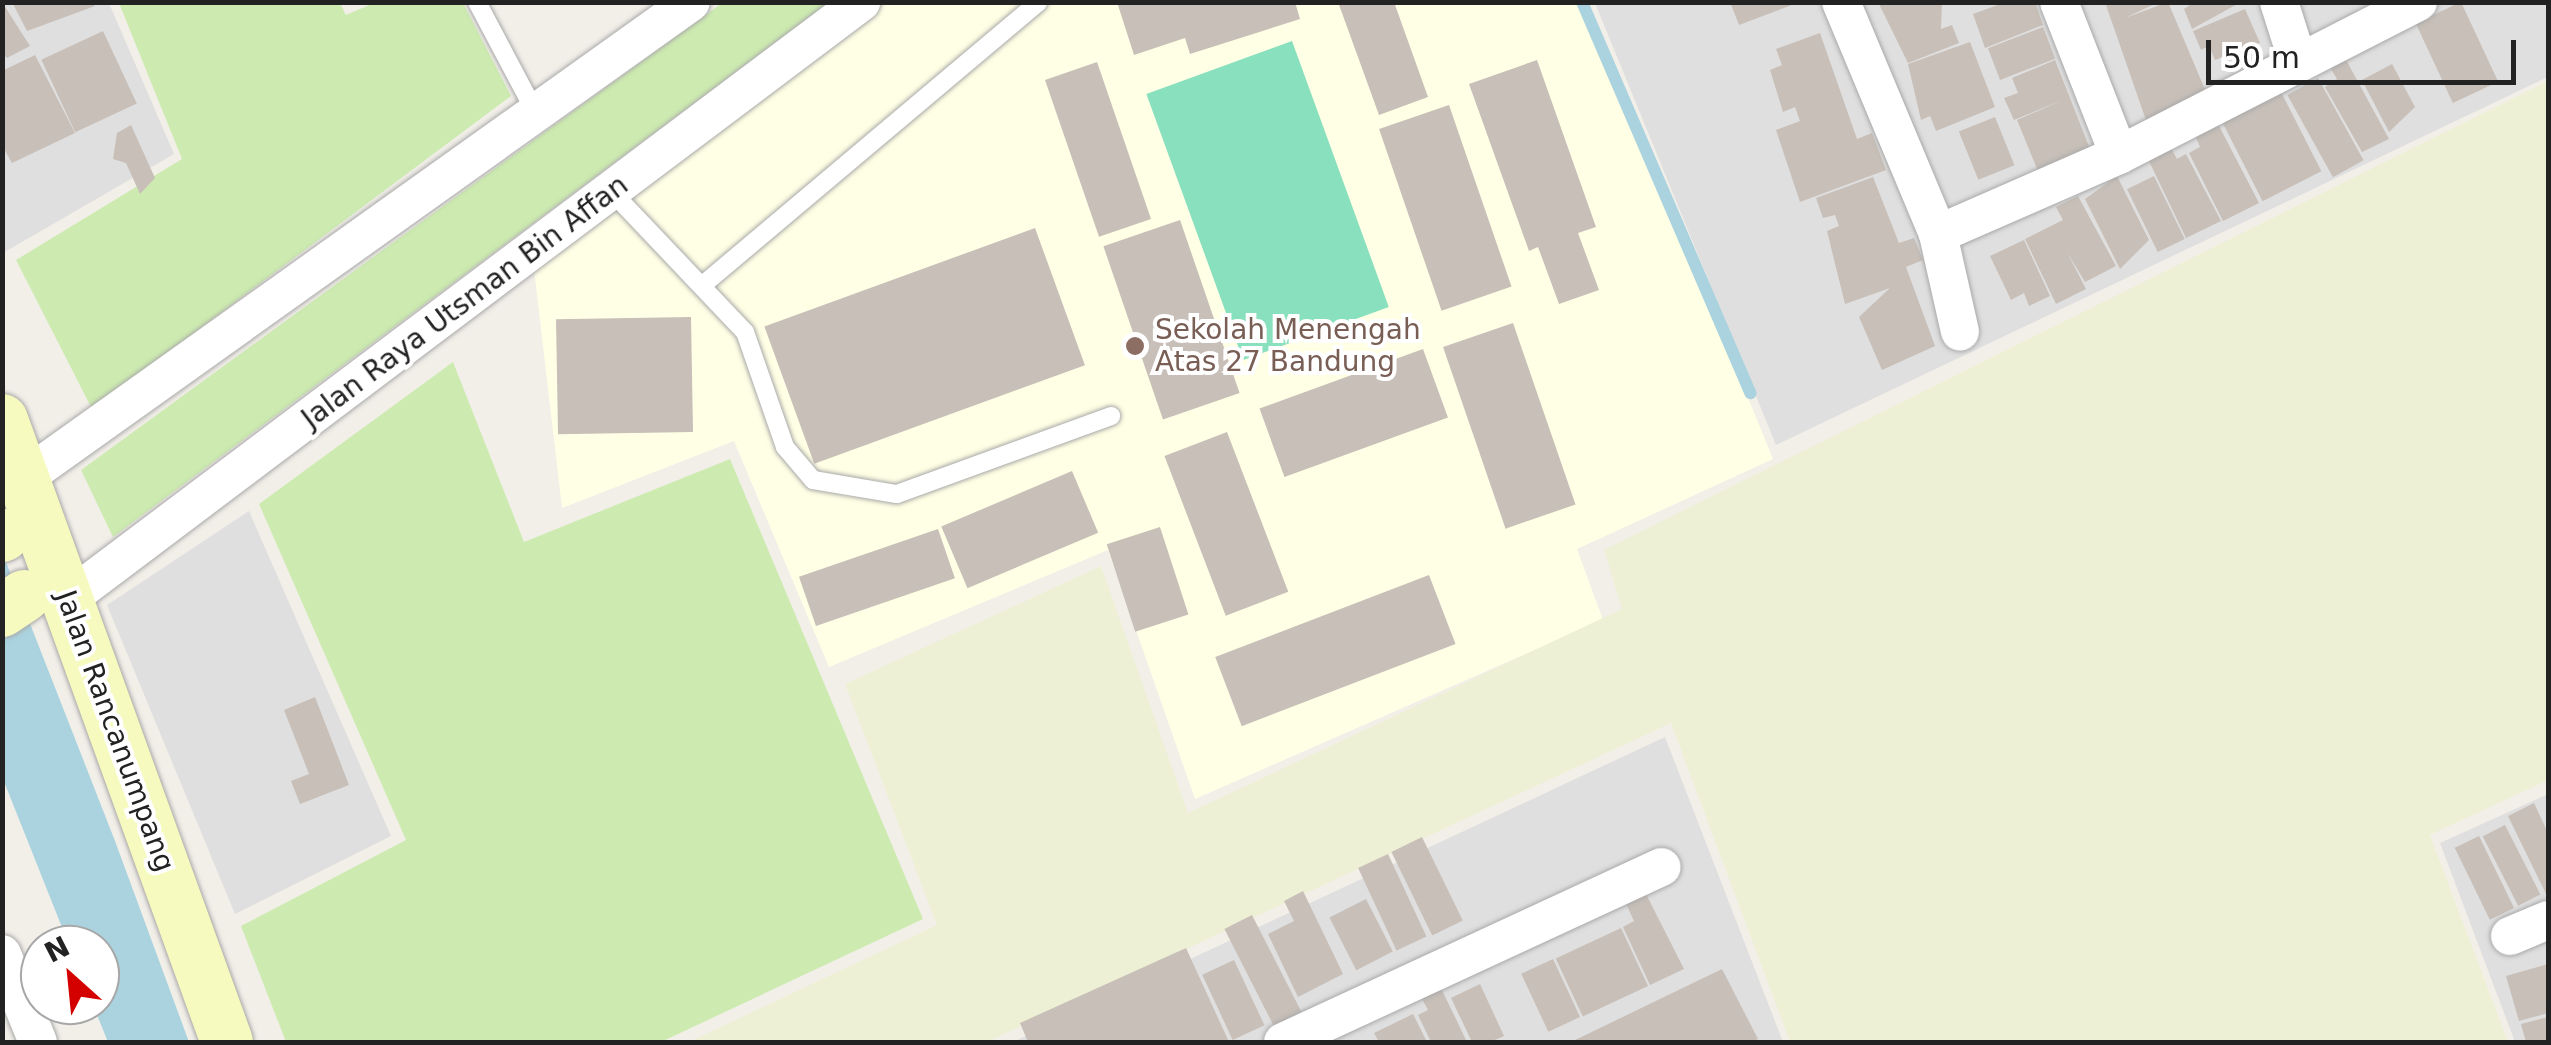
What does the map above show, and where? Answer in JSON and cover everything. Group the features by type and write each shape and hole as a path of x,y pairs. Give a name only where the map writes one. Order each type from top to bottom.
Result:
{"main road":[{"name":"Jalan Rancanumpang","path":"2,420 24,478 32,602 228,1042"}],"street":[{"path":"24,478 538,118 691,2"},
{"name":"Jalan Raya Utsman Bin Affan","path":"32,602 616,197 860,2"},
{"path":"1841,2 1938,234 1960,332"},
{"path":"2060,2 2119,155"},
{"path":"2279,2 2298,62"},
{"path":"1938,234 2119,155 2418,2"},
{"path":"1283,1042 1662,867"},
{"path":"2510,936 2548,920"},
{"path":"2,954 38,1042"}],"lane":[{"path":"477,2 538,118"},
{"path":"705,283 1038,2"},
{"path":"616,197 648,234 705,283 744,332 785,448 813,480 846,492 897,494 1111,416"}],"shaded area":[{"path":"3,3 109,3 174,154 3,253"},
{"name":"Sekolah Menengah Atas 27 Bandung","path":"870,3 1587,3 1773,459 1577,549 1603,620 1195,799 1108,550 829,667 734,441 562,508 532,252"},
{"path":"1595,3 2548,3 2548,77 1776,445"},
{"path":"2548,81 2548,780 2430,835 2508,1042 1790,1042 1671,723 987,1042 689,1042 937,925 845,684 1101,566 1188,813 1622,609 1604,550"},
{"path":"249,511 391,836 235,914 107,605"},
{"path":"1665,737 1783,1042 1013,1042"},
{"path":"2548,794 2548,1042 2515,1042 2440,843"}],"green space":[{"path":"119,3 340,3 346,15 374,3 463,3 511,96 92,409 16,260 182,159"},
{"path":"722,3 828,3 113,537 81,470"},
{"path":"1292,41 1389,307 1243,360 1146,94"},
{"path":"453,362 524,542 730,459 923,919 661,1042 286,1042 241,926 406,840 259,504"}],"water":[{"path":"2,552 189,1042 108,1042 101,1025 120,1025 120,925 61,925 3,779"}],"building":[{"path":"2,2 30,46 7,58 2,53"},
{"path":"12,2 93,2 95,6 27,31"},
{"path":"1117,2 1295,2 1300,19 1190,54 1185,38 1134,55"},
{"path":"1338,2 1394,2 1428,97 1379,115"},
{"path":"1730,2 1797,2 1797,3 1739,25"},
{"path":"1878,2 1942,2 1941,29 1952,25 1959,43 1908,63"},
{"path":"2006,2 2035,2 2043,25 1985,48 1973,14"},
{"path":"2159,2 2125,18 2168,2 2209,99 2148,126 2106,5"},
{"path":"2194,2 2241,2 2192,29 2184,9"},
{"path":"2461,2 2498,82 2453,103 2416,23"},
{"path":"2245,9 2260,43 2215,60 2209,46 2201,50 2193,31"},
{"path":"2043,27 2055,59 2000,80 1988,48"},
{"path":"103,31 137,104 75,132 41,60"},
{"path":"1820,33 1857,139 1872,133 1886,170 1800,202 1776,130 1800,121 1795,107 1783,112 1770,70 1782,65 1776,49"},
{"path":"1970,42 1995,107 1936,131 1930,116 1921,120 1908,64"},
{"path":"35,55 75,133 12,163 2,145 2,71"},
{"path":"2345,58 2389,139 2362,152 2325,87 2337,79 2329,66"},
{"path":"1537,60 1596,227 1578,233 1599,290 1559,304 1538,247 1529,251 1469,84"},
{"path":"2055,60 2092,154 2040,176 2017,120 2065,99 2014,120 2004,98 2018,93 2012,78"},
{"path":"1097,62 1151,219 1099,237 1045,80"},
{"path":"2392,64 2415,107 2389,132 2362,80"},
{"path":"2318,78 2364,160 2333,177 2287,95"},
{"path":"2281,92 2321,171 2263,201 2222,122"},
{"path":"1449,105 1512,287 1442,311 1379,129"},
{"path":"1995,117 2014,165 1978,180 1959,132"},
{"path":"2218,124 2259,203 2223,221 2189,153 2200,147 2195,135"},
{"path":"131,125 155,178 140,194 126,163 113,159 117,133"},
{"path":"2170,146 2177,159 2186,154 2221,221 2186,238 2147,157"},
{"path":"2117,176 2149,240 2120,269 2085,199"},
{"path":"2154,176 2185,239 2158,252 2127,189"},
{"path":"1873,177 1899,243 1914,238 1923,260 1906,267 1935,346 1882,370 1859,317 1890,288 1845,304 1827,231 1839,226 1835,215 1823,218 1816,198"},
{"path":"2078,196 2116,266 2085,282 2067,252 2086,289 2056,304 2025,239 2063,220 2056,207"},
{"path":"1180,220 1240,393 1163,419 1103,246"},
{"path":"1035,228 1085,365 814,464 764,327"},
{"path":"2024,240 2050,296 2029,306 2024,293 2011,300 1990,256"},
{"path":"691,317 693,432 558,434 556,319"},
{"path":"1513,323 1576,505 1506,529 1443,347"},
{"path":"1423,349 1448,418 1284,477 1259,409"},
{"path":"1227,432 1288,592 1226,616 1164,456"},
{"path":"1072,471 1098,533 967,588 941,526"},
{"path":"1160,527 1188,614 1135,632 1107,544"},
{"path":"938,529 955,578 816,626 799,577"},
{"path":"1429,575 1456,644 1242,726 1215,657"},
{"path":"315,697 349,785 300,804 291,781 309,774 284,710"},
{"path":"2534,803 2548,833 2548,898 2508,816"},
{"path":"2505,825 2540,894 2518,906 2483,836"},
{"path":"2479,836 2514,908 2490,920 2455,848"},
{"path":"1422,837 1463,921 1432,935 1391,852"},
{"path":"1388,854 1426,936 1397,950 1358,868"},
{"path":"1303,891 1343,974 1298,997 1268,934 1294,921 1284,901"},
{"path":"1646,894 1684,969 1650,985 1623,927 1634,921 1626,904"},
{"path":"1366,899 1393,952 1356,970 1329,918"},
{"path":"1252,915 1301,1012 1274,1026 1224,929"},
{"path":"1621,928 1648,986 1583,1016 1556,958"},
{"path":"1186,948 1229,1042 1028,1042 1020,1023"},
{"path":"1553,959 1580,1017 1548,1032 1521,974"},
{"path":"1234,960 1264,1025 1233,1040 1202,975"},
{"path":"2548,964 2548,1013 2519,1021 2506,976"},
{"path":"1722,969 1758,1039 1571,1042"},
{"path":"1480,984 1504,1036 1490,1042 1472,1042 1451,998"},
{"path":"1440,986 1467,1042 1431,1042 1418,1015 1428,1010 1420,995"},
{"path":"1413,1014 1427,1042 1379,1042 1374,1033"},
{"path":"2548,1017 2548,1042 2526,1042 2521,1024"}],"waterway":[{"path":"1582,2 1750,393"}],"place":[{"name":"Sekolah Menengah Atas 27 Bandung","path":"1135,346"}]}
